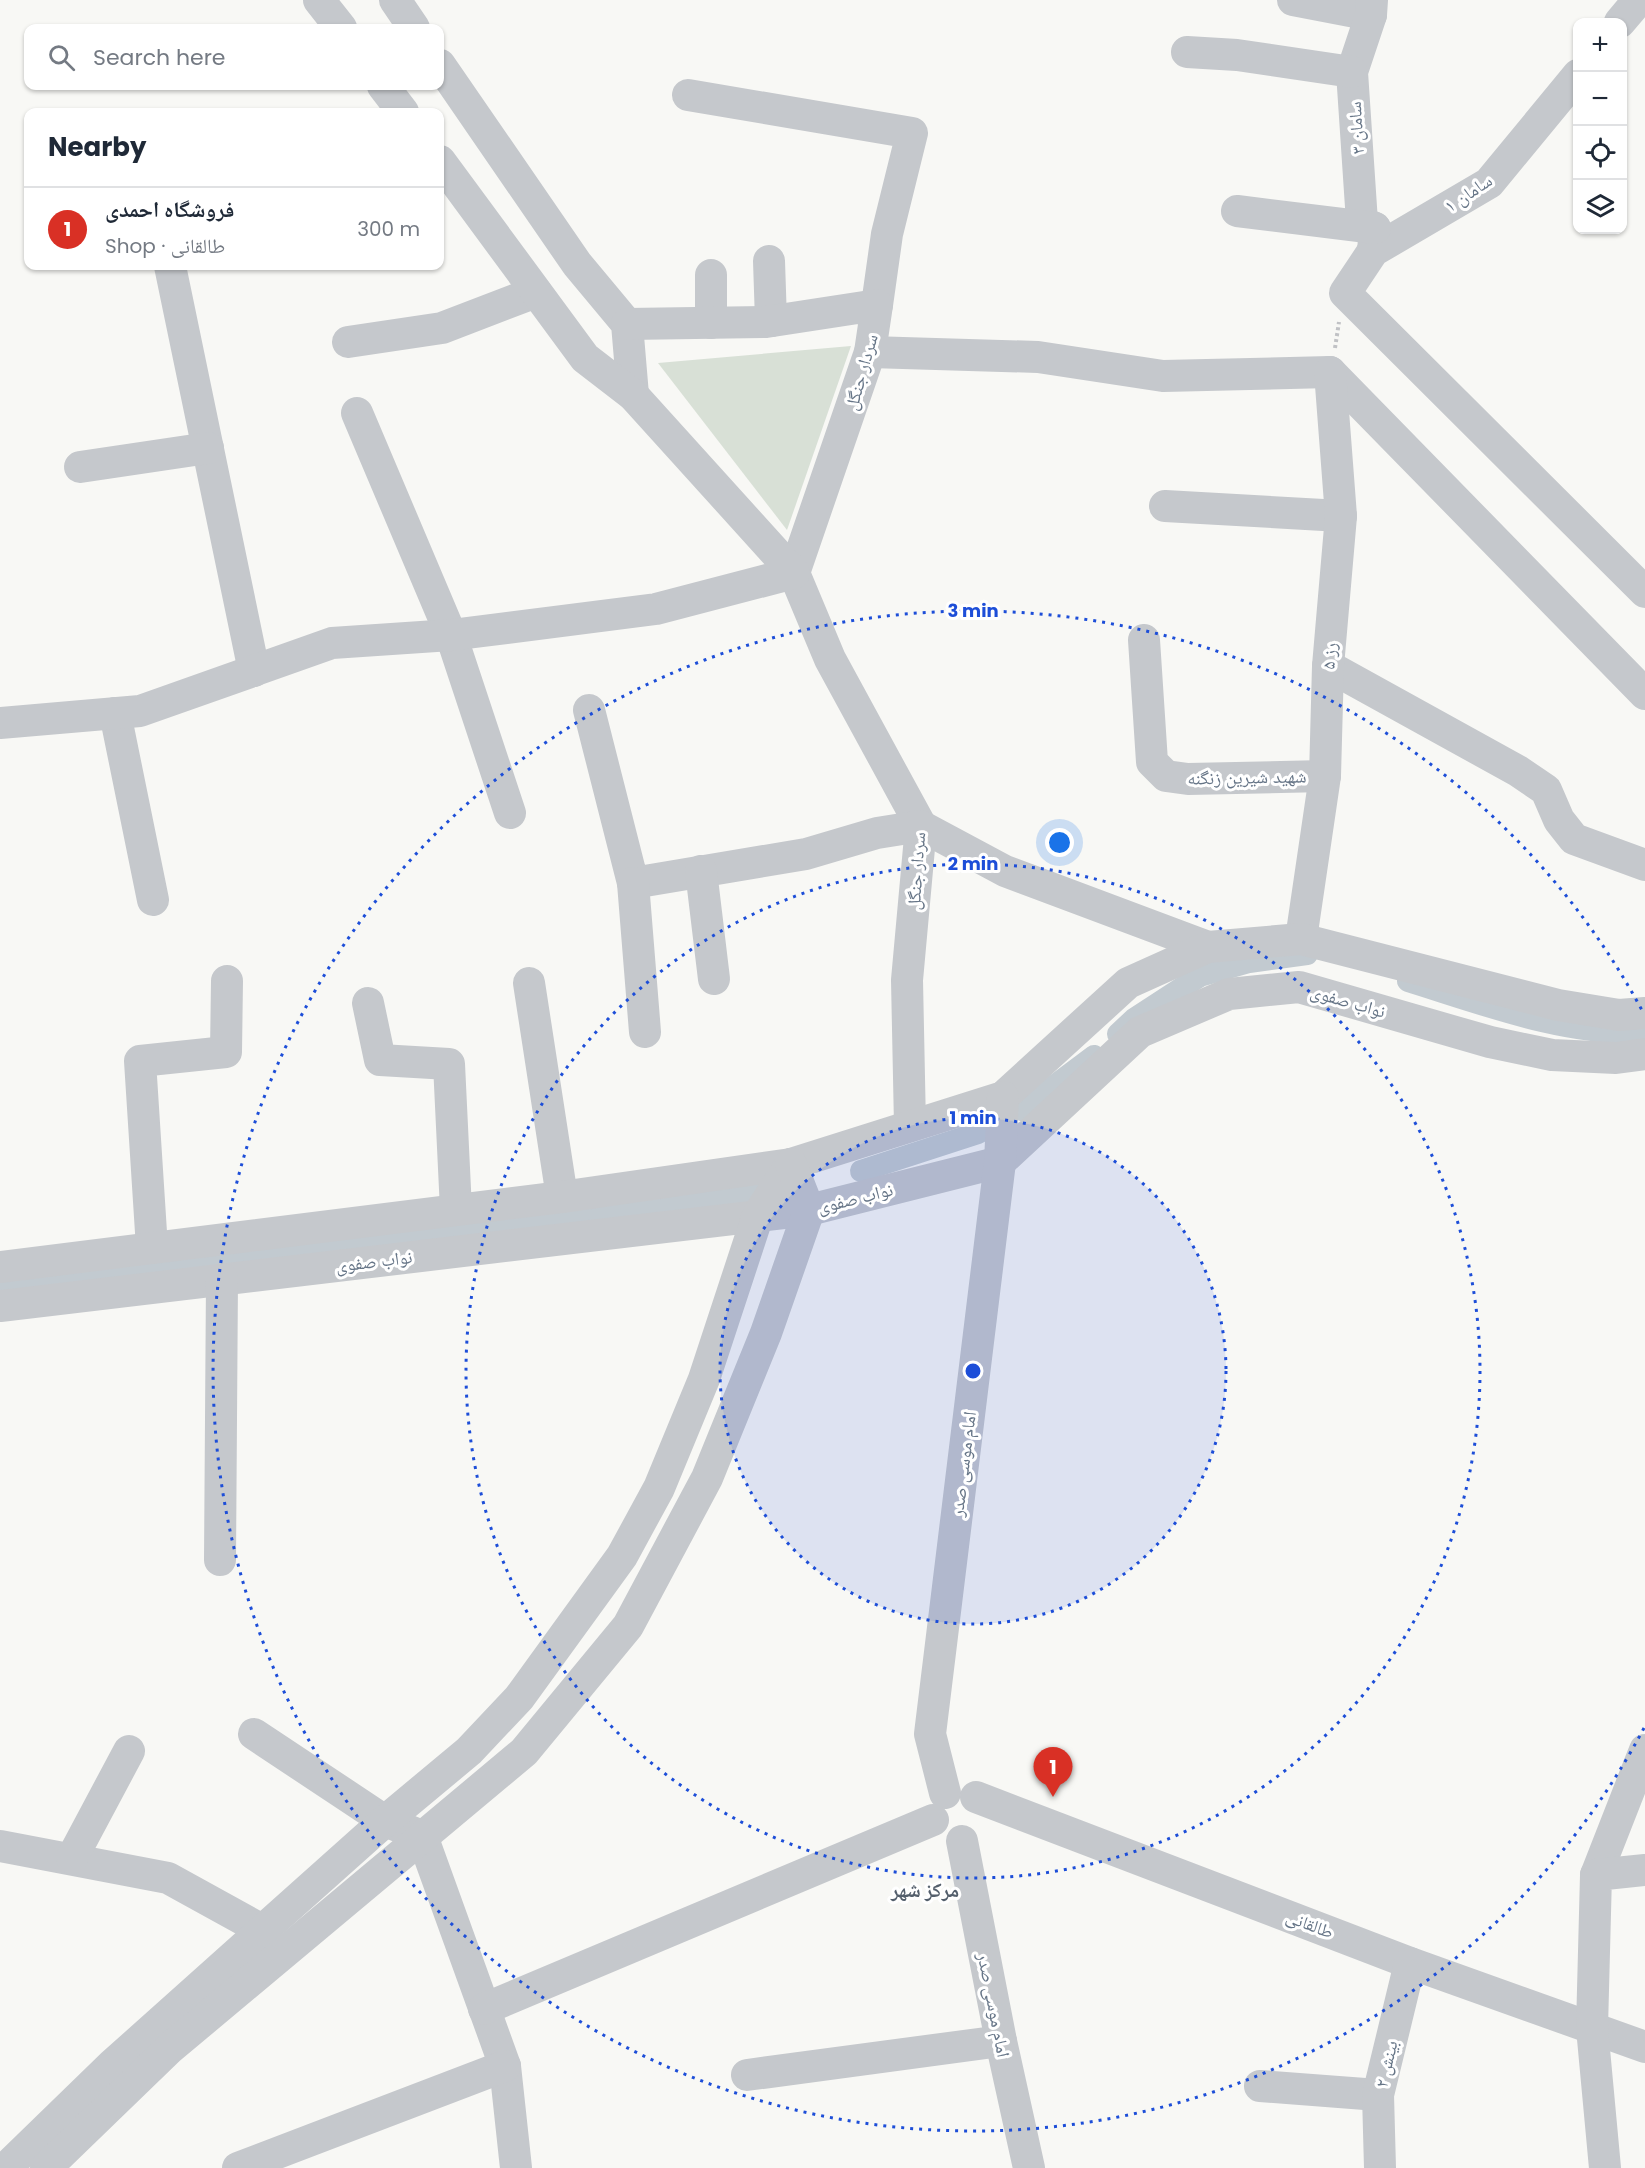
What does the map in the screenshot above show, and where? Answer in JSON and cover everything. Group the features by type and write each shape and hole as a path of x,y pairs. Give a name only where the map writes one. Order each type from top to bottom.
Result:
{"street":[{"path":"320,0 338,24"},
{"path":"395,0 411,24"},
{"path":"1293,0 1371,8"},
{"name":"سامان ۳","path":"1371,8 1352,72 1362,222 1374,240"},
{"path":"1186,52 1237,55 1352,72"},
{"path":"444,71 577,264 627,324 633,395"},
{"name":"سامان ۱","path":"1345,293 1374,240 1489,183 1573,81"},
{"path":"386,90 400,108"},
{"path":"688,94 912,133 887,234 877,305"},
{"name":"سردار جنگل","path":"444,166 585,358 633,395 794,573 831,659 921,826 907,980 910,1126"},
{"path":"1238,211 1374,240"},
{"path":"769,261 771,321"},
{"path":"171,270 254,671"},
{"path":"711,275 711,323"},
{"path":"348,342 442,328 536,291"},
{"path":"1345,293 1645,592"},
{"name":"سردار جنگل","path":"627,324 771,321 877,305 870,352 794,573"},
{"path":"870,352 1038,357 1163,376 1330,372 1645,694"},
{"name":"رز ۵","path":"1301,939 1325,776 1328,666 1341,516 1330,372"},
{"path":"357,413 450,634 510,813"},
{"path":"80,466 208,448"},
{"path":"1165,506 1341,516"},
{"path":"0,723 140,711 332,643 450,634 656,609 794,573"},
{"name":"شهید شیرین زنگنه","path":"1144,640 1152,762 1166,776 1188,779 1325,776"},
{"path":"1328,666 1518,771 1546,790 1559,820 1574,839 1645,865"},
{"path":"589,710 633,883 645,1032"},
{"path":"115,713 153,900"},
{"path":"633,883 806,854 877,833 921,826 1005,871 1208,947"},
{"path":"701,872 714,979"},
{"path":"0,1267 562,1197 791,1164 1003,1097 1128,983 1208,947 1301,939 1558,1005 1619,1015 1645,1013"},
{"path":"152,1248 140,1061 226,1052 227,981"},
{"path":"529,983 562,1197"},
{"name":"نواب صفوی","path":"0,1306 809,1209 1000,1162 1140,1032 1229,994 1299,987 1490,1042 1552,1055 1616,1058 1645,1054"},
{"path":"368,1003 380,1060 450,1064 456,1210"},
{"name":"امام موسی صدر","path":"939,1807 930,1734 1000,1162 1003,1097"},
{"path":"59,2163 169,2049 524,1752 628,1626 707,1478 766,1333 809,1209 791,1164"},
{"path":"6,2168 112,2065 385,1821 469,1751 519,1698 622,1556 659,1488 704,1379 758,1215 791,1164"},
{"path":"220,1560 222,1280"},
{"path":"254,1734 385,1821 422,1836 505,2066 516,2168"},
{"path":"1605,2168 1592,2028 1596,1875 1645,1749"},
{"path":"72,1858 129,1751"},
{"path":"484,2009 939,1807 964,1790 976,1797 983,1811 981,1827 976,1833 962,1841 946,1838 935,1827 939,1807"},
{"name":"طالقانی","path":"976,1797 1410,1963 1645,2047"},
{"name":"امام موسی صدر","path":"962,1841 1001,2041 1029,2168"},
{"path":"0,1846 168,1878 264,1931"},
{"path":"1596,1875 1645,1870"},
{"name":"بینش ۲","path":"1380,2168 1378,2095 1410,1963"},
{"path":"747,2074 1001,2041"},
{"path":"238,2168 505,2066"},
{"path":"1260,2086 1378,2095"}],"path":[{"path":"1330,372 1345,293"}],"shaded area":[{"path":"851,346 787,530 658,363"}],"waterway":[{"path":"1118,1034 1134,1019 1200,976 1249,962 1307,954"},
{"path":"1408,981 1495,1009 1554,1024 1614,1032 1645,1033"},
{"path":"1022,1110 1094,1056"},
{"path":"861,1171 978,1133"},
{"path":"0,1286 782,1187"}],"place":[{"name":"فروشگاه احمدی","path":"1053,1797"}],"district":[{"name":"مرکز شهر","path":"925,1890"}]}
